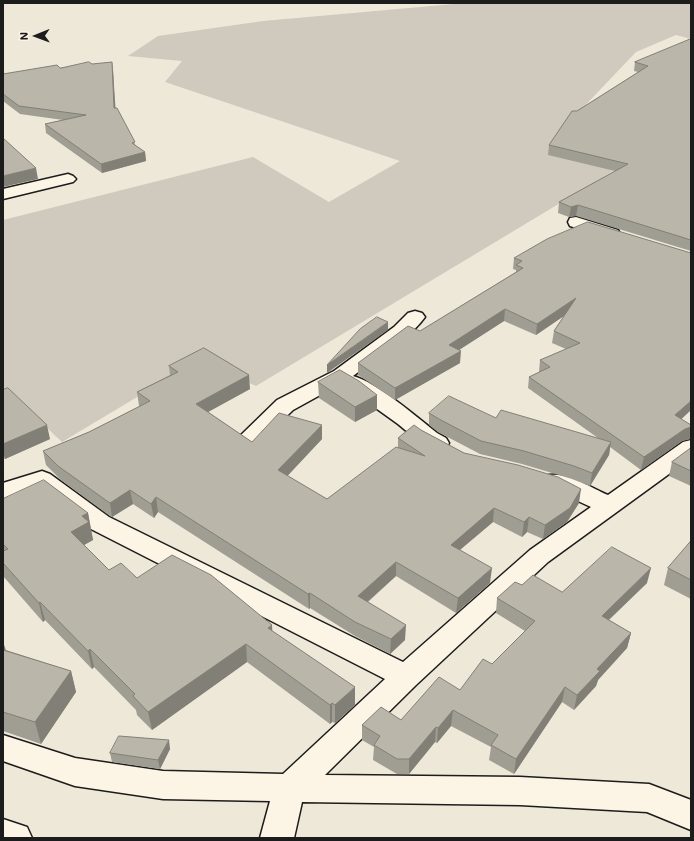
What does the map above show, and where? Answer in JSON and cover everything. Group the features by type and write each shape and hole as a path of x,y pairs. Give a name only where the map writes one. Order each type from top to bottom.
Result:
{"street":[{"path":"3,194 68,179"},
{"path":"576,222 626,238"},
{"path":"249,440 285,405 341,375 400,331 415,317"},
{"path":"341,375 367,391 429,438 454,451"},
{"path":"284,812 406,677 539,556 691,447"},
{"path":"536,476 564,485 609,505"},
{"path":"3,491 42,479 100,523 406,677"},
{"path":"3,748 75,772 164,785 284,812 520,791 649,798 691,815"},
{"path":"3,834 15,838"}],"shaded area":[{"path":"465,3 691,3 691,39 676,35 636,52 557,135 640,155 256,386 199,360 62,442 3,387 3,220 253,157 329,202 400,161 165,82 182,61 128,56 158,36 263,21"}],"building":[{"path":"691,39 691,240 578,205 571,207 559,202 628,164 549,145 572,111 577,111 648,66 635,62"},
{"path":"89,62 92,64 112,62 114,108 117,108 135,142 132,143 145,152 101,164 45,124 86,115 19,106 3,94 3,74 57,65 60,68"},
{"path":"3,138 36,168 3,176"},
{"path":"588,222 691,253 691,401 675,415 691,425 691,427 685,429 644,457 529,377 550,367 540,360 580,343 554,331 576,298 537,324 505,309 449,345 461,351 395,388 358,363 408,326 420,331 523,268 516,265 522,261 514,258 547,239"},
{"path":"377,317 388,322 327,365 360,329"},
{"path":"204,348 249,375 196,404 252,442 279,413 322,425 278,470 327,499 396,447 425,456 398,438 414,425 464,453 518,465 558,477 581,489 570,508 545,525 529,517 524,522 494,508 451,545 492,568 458,598 396,562 358,596 406,625 391,639 355,622 310,593 308,594 156,497 151,504 130,490 110,503 58,466 43,451 89,432 150,401 137,392 178,372 169,366"},
{"path":"340,370 359,381 377,395 355,407 318,382"},
{"path":"8,388 47,425 3,444 3,390"},
{"path":"449,396 496,418 501,410 611,442 592,473 524,451 481,441 429,413"},
{"path":"691,448 691,471 672,462"},
{"path":"44,480 88,513 82,516 89,522 71,532 109,570 121,563 137,578 172,555 211,575 272,625 268,628 355,687 335,705 332,703 330,705 246,644 148,712 133,696 135,694 90,649 88,651 40,602 39,603 3,563 3,551 8,549 3,544 3,499"},
{"path":"691,541 691,580 668,568"},
{"path":"612,547 651,568 602,616 631,633 597,669 600,671 577,695 565,687 516,759 491,745 498,735 453,710 438,728 436,727 409,759 397,759 374,745 380,736 362,725 381,707 401,720 439,677 460,690 483,659 492,664 535,621 497,598 515,582 522,585 533,575 562,592"},
{"path":"3,650 71,671 35,722 3,712"},
{"path":"119,736 169,740 158,760 110,753"}]}
